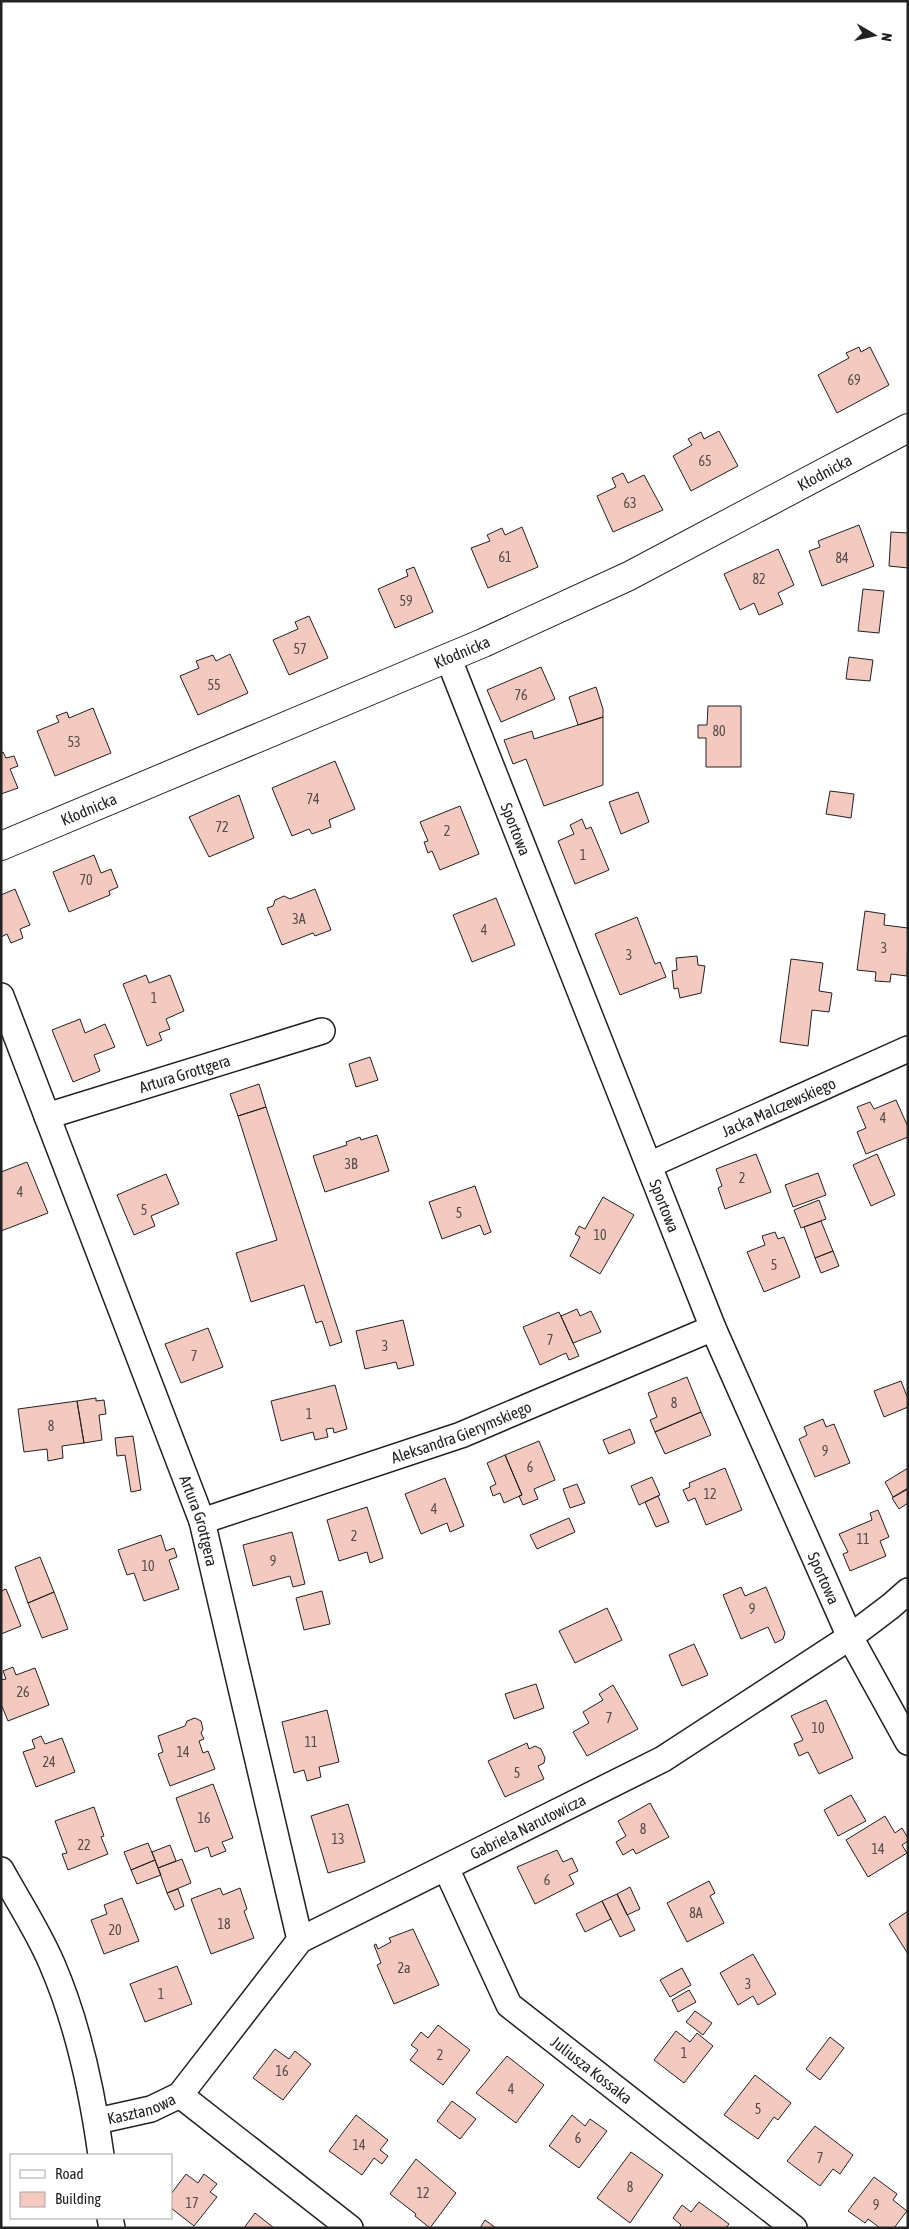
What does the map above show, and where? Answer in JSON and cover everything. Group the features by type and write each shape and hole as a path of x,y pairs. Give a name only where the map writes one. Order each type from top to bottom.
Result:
{"main road":[{"name":"Kłodnicka","path":"1,846 448,657 629,576 908,428"}],"street":[{"name":"Sportowa","path":"448,657 713,1328 850,1637 908,1742"},
{"name":"Artura Grottgera","path":"1,996 202,1521 300,1940"},
{"name":"Artura Grottgera","path":"47,1116 322,1031"},
{"name":"Jacka Malczewskiego","path":"649,1164 908,1049"},
{"name":"Aleksandra Gierymskiego","path":"202,1521 461,1435 713,1328"},
{"name":"Gabriela Narutowicza","path":"180,2095 300,1940 663,1759 850,1637 908,1591"},
{"name":"Juliusza Kossaka","path":"446,1868 509,2005 794,2228"},
{"name":"Kasztanowa","path":"1,1870 52,1963 78,2035 97,2121 151,2109 180,2095 350,2228"},
{"path":"97,2121 101,2154"}],"building":[{"path":"859,347 861,352 870,347 889,385 837,413 818,375 849,358 846,353"},
{"path":"719,431 738,466 691,491 673,456 692,445 688,439 701,432 704,439"},
{"path":"623,473 628,483 644,475 663,510 613,532 597,496 616,487 612,478"},
{"path":"859,525 874,566 822,586 809,551 820,547 818,541"},
{"path":"522,527 538,567 488,588 471,548 490,541 487,535 502,528 505,535"},
{"path":"891,532 908,533 908,568 889,566"},
{"path":"778,549 794,585 778,593 783,604 759,615 754,603 740,610 724,574"},
{"path":"414,567 433,612 395,628 378,589 408,576 406,570"},
{"path":"863,589 884,591 879,633 858,631"},
{"path":"309,616 328,658 289,675 273,640 298,629 295,622"},
{"path":"230,654 248,693 198,715 180,676 199,668 196,661 213,655 216,661"},
{"path":"849,657 873,660 870,681 846,679"},
{"path":"541,667 555,699 501,722 487,690"},
{"path":"596,687 603,709 603,717 578,725 569,697"},
{"path":"708,706 741,706 741,767 706,767 706,738 698,738 698,725 707,725"},
{"path":"93,708 111,753 55,776 37,731 59,722 56,716 67,712 69,718"},
{"path":"603,717 603,785 544,806 526,759 513,764 504,740 532,731 534,739"},
{"path":"3,752 6,758 14,756 18,766 10,769 18,788 1,794 1,753"},
{"path":"335,761 355,809 329,820 331,827 312,834 309,829 292,836 272,788"},
{"path":"830,791 854,794 851,818 826,814"},
{"path":"638,792 649,822 621,834 609,802"},
{"path":"239,795 254,838 209,857 189,817"},
{"path":"460,806 479,854 440,870 432,851 428,853 424,842 428,841 420,822"},
{"path":"582,819 586,829 591,827 609,870 575,884 558,841 574,834 570,825"},
{"path":"94,855 101,873 111,869 118,887 109,891 110,895 69,912 53,872"},
{"path":"15,889 30,925 20,929 23,938 11,943 7,934 1,937 1,895"},
{"path":"315,889 331,930 315,936 313,933 282,945 267,908 273,906 275,900 284,896 290,899"},
{"path":"496,898 515,945 472,962 453,915"},
{"path":"865,911 885,914 884,925 908,928 907,976 891,974 890,982 875,981 876,972 857,970"},
{"path":"637,917 655,964 660,962 666,977 620,995 595,934"},
{"path":"697,956 698,965 705,966 701,993 680,998 678,988 674,989 672,971 677,970 676,958"},
{"path":"791,959 823,963 819,991 832,993 829,1012 812,1010 808,1046 780,1042"},
{"path":"146,975 149,983 170,975 184,1011 166,1019 170,1029 159,1033 162,1040 147,1046 123,984"},
{"path":"80,1019 85,1033 105,1024 115,1047 94,1055 100,1071 73,1082 52,1030"},
{"path":"370,1057 378,1080 356,1087 349,1064"},
{"path":"259,1084 266,1107 238,1116 230,1094"},
{"path":"896,1100 908,1127 908,1137 866,1154 857,1132 866,1128 857,1107 870,1102 874,1109"},
{"path":"266,1107 342,1342 330,1346 322,1321 316,1323 304,1285 251,1302 236,1253 277,1240 238,1116"},
{"path":"377,1135 389,1171 325,1192 313,1156 347,1145 346,1142 360,1137 361,1140"},
{"path":"756,1154 771,1192 725,1209 718,1188 722,1186 716,1169"},
{"path":"877,1154 895,1195 871,1206 853,1165"},
{"path":"27,1162 48,1213 1,1231 1,1172"},
{"path":"818,1173 826,1195 793,1207 785,1185"},
{"path":"166,1174 179,1204 151,1216 155,1226 134,1235 117,1195"},
{"path":"475,1186 491,1232 484,1235 480,1225 442,1239 429,1202"},
{"path":"603,1197 634,1215 600,1274 570,1256 580,1237 575,1234 579,1226 585,1229"},
{"path":"819,1200 826,1219 801,1228 794,1210"},
{"path":"821,1221 833,1251 815,1258 804,1227"},
{"path":"775,1232 778,1239 784,1237 800,1277 764,1292 747,1252 765,1245 762,1236"},
{"path":"833,1251 839,1266 821,1273 815,1258"},
{"path":"577,1309 580,1316 591,1311 601,1332 573,1343 561,1316"},
{"path":"559,1312 579,1356 569,1360 566,1353 540,1365 523,1327"},
{"path":"403,1320 414,1365 398,1369 396,1362 365,1369 356,1331"},
{"path":"208,1328 223,1367 181,1383 165,1344"},
{"path":"687,1377 701,1412 655,1432 650,1420 657,1417 648,1393"},
{"path":"901,1381 908,1399 908,1407 884,1417 874,1391"},
{"path":"335,1385 347,1429 334,1433 333,1428 326,1429 328,1437 315,1440 313,1432 281,1441 271,1401"},
{"path":"96,1398 96,1401 104,1400 106,1414 99,1415 102,1440 84,1443 77,1401"},
{"path":"77,1401 84,1443 62,1446 63,1458 48,1461 47,1449 24,1452 18,1409"},
{"path":"701,1412 711,1435 665,1454 655,1432"},
{"path":"823,1419 826,1427 834,1424 850,1463 815,1477 799,1439 807,1435 804,1427"},
{"path":"630,1429 635,1443 609,1454 603,1440"},
{"path":"133,1436 141,1490 131,1492 125,1455 117,1456 115,1438"},
{"path":"539,1441 555,1480 534,1489 538,1499 523,1505 519,1496 522,1495 505,1455"},
{"path":"505,1455 522,1495 504,1503 500,1493 493,1496 490,1487 496,1484 487,1463"},
{"path":"725,1468 742,1510 706,1525 695,1498 688,1501 683,1490 690,1487 689,1483"},
{"path":"908,1468 908,1488 893,1497 885,1482"},
{"path":"652,1477 660,1495 639,1505 631,1486"},
{"path":"445,1478 464,1526 450,1532 447,1523 421,1534 405,1494"},
{"path":"577,1484 585,1503 570,1508 563,1489"},
{"path":"908,1489 908,1503 899,1509 892,1498"},
{"path":"658,1496 669,1522 656,1527 645,1502"},
{"path":"367,1507 383,1558 370,1563 367,1552 339,1561 327,1520"},
{"path":"878,1510 889,1537 880,1541 886,1556 850,1571 843,1554 848,1552 839,1534 872,1520 870,1513"},
{"path":"569,1518 575,1532 537,1549 530,1535"},
{"path":"292,1532 305,1584 293,1587 290,1576 253,1586 243,1545"},
{"path":"161,1535 166,1551 174,1548 177,1557 169,1560 179,1589 144,1601 134,1573 127,1575 118,1550"},
{"path":"40,1557 54,1592 28,1603 15,1567"},
{"path":"741,1587 745,1596 766,1587 785,1633 783,1639 775,1643 768,1627 741,1639 723,1595"},
{"path":"6,1589 21,1626 1,1634 1,1591"},
{"path":"322,1591 330,1624 304,1630 296,1598"},
{"path":"54,1592 68,1629 42,1638 28,1603"},
{"path":"607,1608 622,1640 575,1663 559,1631"},
{"path":"694,1644 708,1675 682,1686 669,1655"},
{"path":"13,1667 16,1675 35,1668 49,1705 8,1721 1,1704 1,1680 6,1679 3,1671"},
{"path":"536,1684 544,1708 514,1719 505,1694"},
{"path":"613,1685 638,1729 587,1756 573,1732 589,1723 583,1712 603,1700 599,1694"},
{"path":"826,1700 853,1758 819,1774 808,1752 799,1756 794,1744 803,1740 791,1716"},
{"path":"327,1710 339,1762 319,1767 321,1777 307,1781 304,1770 294,1773 282,1722"},
{"path":"195,1718 201,1721 203,1729 201,1733 204,1739 199,1741 203,1753 208,1751 215,1769 170,1786 158,1754 163,1752 158,1736 185,1726 187,1721"},
{"path":"41,1736 45,1744 62,1738 75,1772 36,1787 23,1752 35,1748 32,1740"},
{"path":"527,1743 529,1749 535,1746 541,1749 545,1758 544,1763 538,1766 544,1779 505,1797 488,1761"},
{"path":"213,1784 233,1838 222,1842 226,1851 211,1857 208,1847 195,1852 176,1798"},
{"path":"851,1795 866,1821 838,1836 824,1810"},
{"path":"650,1803 669,1837 636,1854 633,1849 623,1855 616,1842 626,1836 618,1821"},
{"path":"348,1804 365,1862 328,1873 311,1816"},
{"path":"94,1807 104,1836 101,1837 108,1854 68,1870 62,1854 67,1853 55,1821"},
{"path":"885,1816 895,1833 902,1828 908,1838 908,1841 902,1845 907,1853 868,1877 846,1840"},
{"path":"148,1843 155,1860 131,1870 124,1852"},
{"path":"170,1845 176,1861 158,1868 152,1852"},
{"path":"557,1850 563,1862 572,1858 578,1871 569,1875 574,1884 535,1904 517,1867"},
{"path":"182,1859 191,1883 167,1893 158,1868"},
{"path":"155,1860 161,1875 137,1884 131,1870"},
{"path":"709,1881 715,1893 710,1896 724,1923 687,1942 667,1903"},
{"path":"630,1887 640,1909 627,1915 617,1894"},
{"path":"220,1888 223,1895 240,1888 247,1909 244,1911 254,1938 211,1954 191,1899"},
{"path":"178,1889 184,1906 175,1910 167,1893"},
{"path":"617,1894 635,1930 620,1937 602,1901"},
{"path":"122,1898 139,1941 104,1954 91,1920 107,1914 104,1905"},
{"path":"602,1901 611,1919 585,1932 576,1914"},
{"path":"908,1911 908,1954 889,1924"},
{"path":"413,1929 439,1985 394,2004 377,1965 381,1963 374,1945 376,1944 378,1949 391,1942 389,1938"},
{"path":"753,1954 776,1994 758,2005 753,1996 738,2005 720,1973"},
{"path":"177,1966 192,2004 145,2022 130,1984"},
{"path":"682,1968 691,1985 670,1997 660,1980"},
{"path":"689,1990 696,2002 678,2012 672,2000"},
{"path":"695,2011 712,2023 703,2035 686,2022"},
{"path":"438,2025 470,2050 443,2085 410,2060 418,2050 411,2045 421,2032 428,2038"},
{"path":"676,2031 690,2042 697,2033 713,2046 684,2083 654,2060"},
{"path":"830,2037 844,2048 820,2080 806,2069"},
{"path":"275,2049 289,2059 295,2051 311,2064 283,2100 253,2078"},
{"path":"507,2056 544,2085 516,2123 476,2093"},
{"path":"755,2075 791,2103 778,2120 774,2117 758,2139 724,2115"},
{"path":"452,2101 476,2119 460,2139 437,2121"},
{"path":"356,2115 388,2140 380,2150 388,2156 382,2164 374,2158 362,2175 329,2151"},
{"path":"572,2115 585,2126 590,2119 607,2131 579,2168 549,2146"},
{"path":"815,2126 853,2155 840,2174 833,2169 820,2186 787,2161"},
{"path":"631,2152 663,2175 630,2223 597,2198"},
{"path":"416,2159 456,2193 430,2228 415,2216 416,2214 390,2194"},
{"path":"186,2174 198,2183 204,2174 217,2184 210,2192 217,2197 194,2226 172,2209 172,2193"},
{"path":"874,2177 897,2194 893,2200 907,2211 894,2228 880,2228 868,2219 865,2223 848,2211"},
{"path":"699,2202 729,2224 726,2228 679,2228 681,2225 673,2218 682,2205 691,2212"},
{"path":"255,2213 274,2228 244,2228"},
{"path":"485,2220 496,2228 480,2228"}]}
